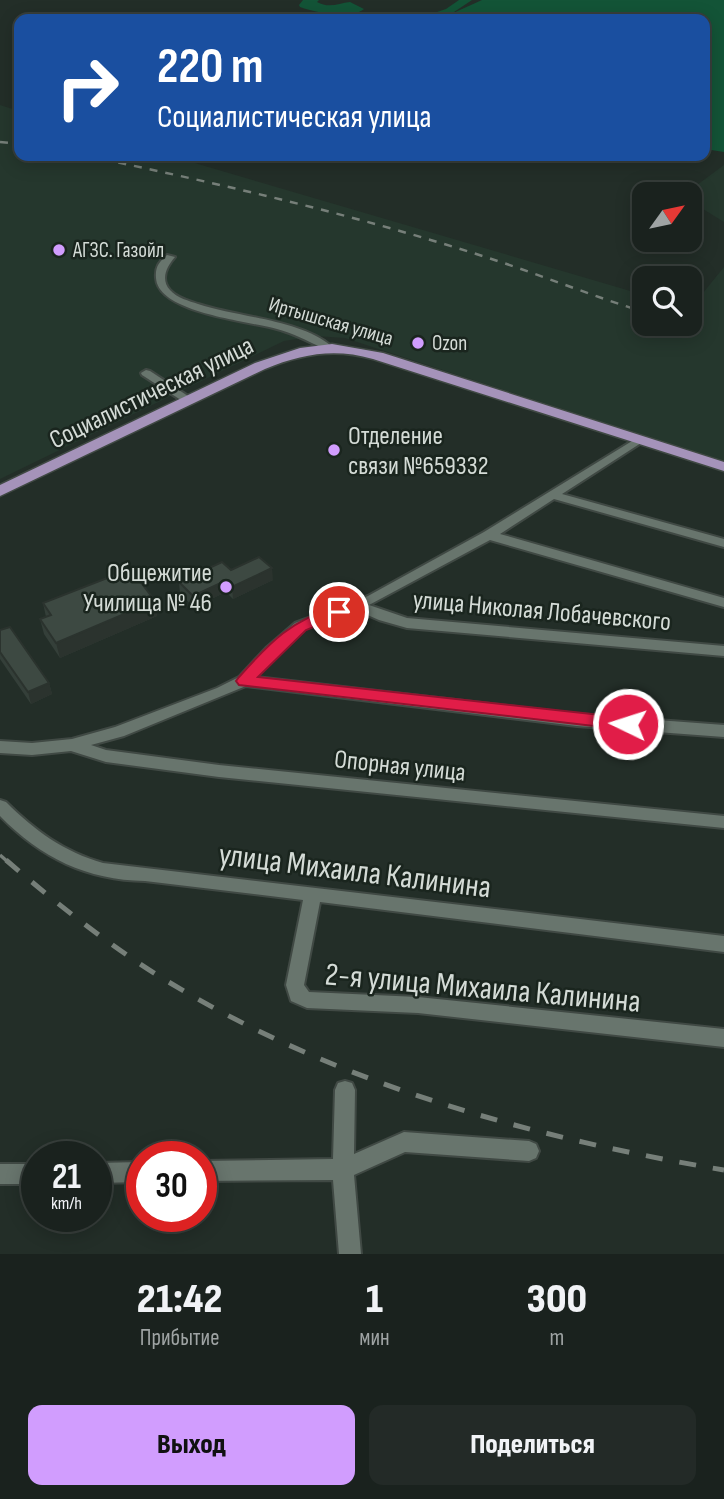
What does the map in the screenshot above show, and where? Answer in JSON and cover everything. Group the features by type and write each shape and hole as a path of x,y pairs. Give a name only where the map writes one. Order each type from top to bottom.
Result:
{"main road":[{"name":"Социалистическая улица","path":"0,491 283,356 326,346"},
{"name":"Иртышская улица","path":"326,346 350,348 378,356 636,441 724,467"}],"street":[{"name":"Иртышская улица","path":"170,257 162,264 161,282 163,289 173,298 190,305 293,331 326,346"},
{"path":"146,373 188,400"},
{"path":"0,747 32,749 72,746 119,732 244,681 271,651 300,626 359,606 489,535 636,441"},
{"path":"553,495 724,543"},
{"path":"489,535 724,603"},
{"name":"улица Николая Лобачевского","path":"359,606 407,623 724,651"},
{"path":"244,681 577,720 724,731"},
{"name":"Опорная улица","path":"72,746 106,755 219,771 724,822"},
{"name":"улица Михаила Калинина","path":"0,806 51,849 80,866 95,871 145,874 724,944"},
{"name":"2-я улица Михаила Калинина","path":"313,895 295,985 298,995 307,1000 418,1005 724,1038"},
{"path":"345,1090 343,1169 350,1254"},
{"path":"217,1171 343,1169 404,1142 529,1151"},
{"path":"0,1174 21,1174"}],"shaded area":[{"path":"0,105 14,109 14,161 188,161 632,291 632,336 702,336 702,294 724,267 724,462 345,338 315,336 284,341 0,479"},
{"path":"724,165 724,222 702,208 701,182"}],"green space":[{"path":"303,0 319,0 317,2 330,5 350,2 364,9 350,14 333,14 299,5"},
{"path":"459,0 472,0 451,14 431,14 446,9"},
{"path":"482,0 724,0 724,152 710,150 710,14 451,14"}],"building":[{"path":"259,557 272,568 232,587 225,581 193,596 179,582 222,562 231,570"},
{"path":"120,573 126,580 136,576 155,601 56,643 40,619 51,615 43,603"},
{"path":"10,627 49,683 28,692 0,652 0,630"}],"railway":[{"path":"0,142 14,143"},
{"path":"110,161 233,188 426,238 632,308"},
{"path":"0,855 8,862"},
{"path":"6,860 82,922 142,965 227,1015 294,1048 434,1101 505,1122 578,1141 724,1170"}],"place":[{"name":"АГЗС. Газойл","path":"59,250"},
{"name":"Ozon","path":"418,343"},
{"name":"Отделение связи №659332","path":"334,450"},
{"name":"Общежитие Училища № 46","path":"226,587"}],"route":[{"path":"339,612 300,626 271,651 244,681 628,724"}]}
